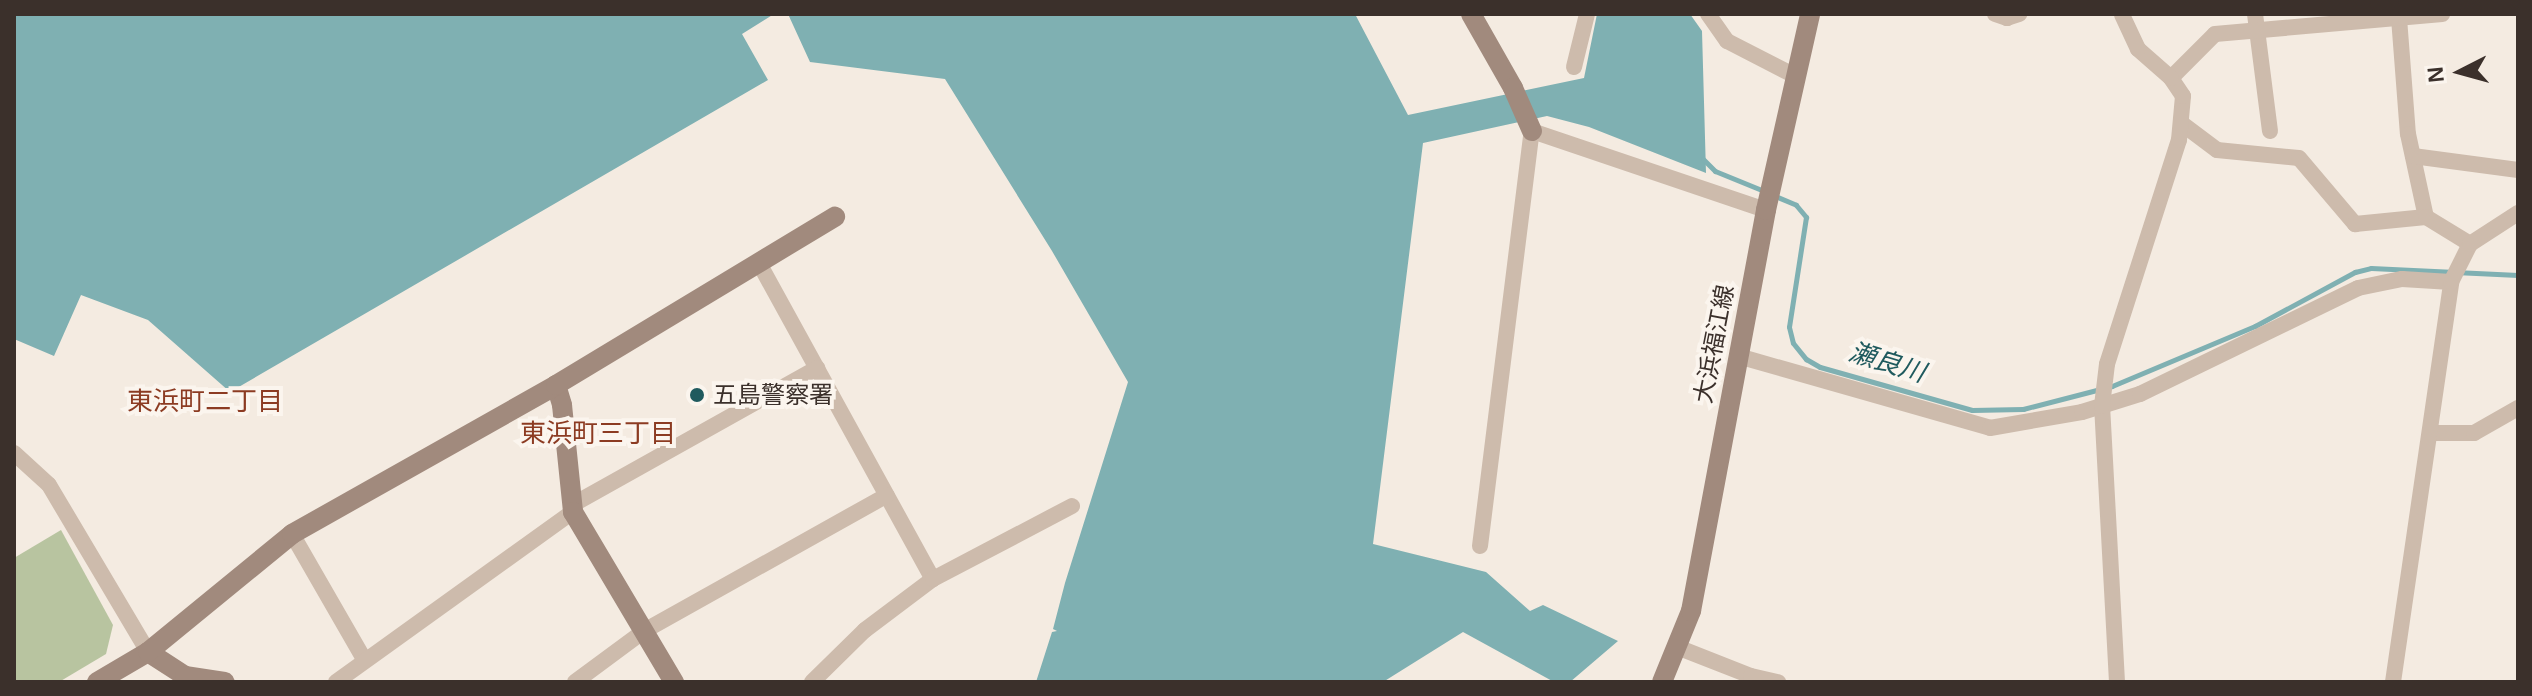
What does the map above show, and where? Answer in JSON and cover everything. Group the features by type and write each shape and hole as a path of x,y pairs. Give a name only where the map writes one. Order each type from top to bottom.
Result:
{"street":[{"path":"1471,14 1513,88 1532,131 1480,546"},
{"path":"1574,67 1587,14"},
{"path":"1708,14 1727,41 1795,76"},
{"name":"大浜福江線","path":"1662,682 1691,611 1766,210 1810,14"},
{"path":"1995,14 2007,18 2019,14"},
{"path":"2117,682 2102,406 2107,364 2179,140 2183,96 2171,78 2138,49 2122,14"},
{"path":"2171,78 2215,34 2255,21 2305,28 2442,14"},
{"path":"2399,18 2408,134 2426,217"},
{"path":"2255,21 2270,131"},
{"path":"2181,123 2217,150 2299,158 2355,224 2426,217 2470,244"},
{"path":"1532,131 1766,210"},
{"path":"2413,156 2518,170"},
{"path":"2393,682 2451,282 2470,244 2518,213"},
{"path":"97,682 148,652 292,534 556,385 835,217"},
{"path":"759,263 933,579"},
{"path":"1738,356 1990,428 2102,406 2140,394 2358,288 2402,279 2451,282"},
{"path":"336,682 572,509 817,368"},
{"path":"556,385 562,405 572,509 674,682"},
{"path":"2431,433 2474,433 2518,408"},
{"path":"14,453 49,485 148,652 185,676 225,682"},
{"path":"575,682 644,631 887,495"},
{"path":"812,682 865,630 933,579 1072,506"},
{"path":"292,534 364,659"},
{"path":"1677,647 1751,676 1778,682"}],"green space":[{"path":"61,530 113,625 106,654 59,682 14,682 14,558"}],"water":[{"path":"14,14 774,14 742,34 768,80 230,392 148,320 81,295 54,356 14,339"},
{"path":"788,14 1355,14 1408,115 1584,78 1597,14 1690,14 1702,31 1706,173 1589,127 1547,116 1423,143 1373,544 1486,572 1530,611 1543,605 1618,641 1570,682 1554,682 1463,632 1383,682 1036,682 1052,632 1057,631 1053,629 1065,583 1128,382 1052,251 945,79 810,62"}],"waterway":[{"name":"瀬良川","path":"1703,159 1715,171 1764,191"},
{"name":"瀬良川","path":"1773,195 1796,205 1806,217 1789,327 1793,343 1806,359 1820,367 1972,410 2023,409 2112,386 2255,326 2355,272 2371,268 2518,275"}],"place":[{"name":"五島警察署","path":"697,395"}],"district":[{"name":"東浜町二丁目","path":"205,402"},
{"name":"東浜町三丁目","path":"598,434"}]}
